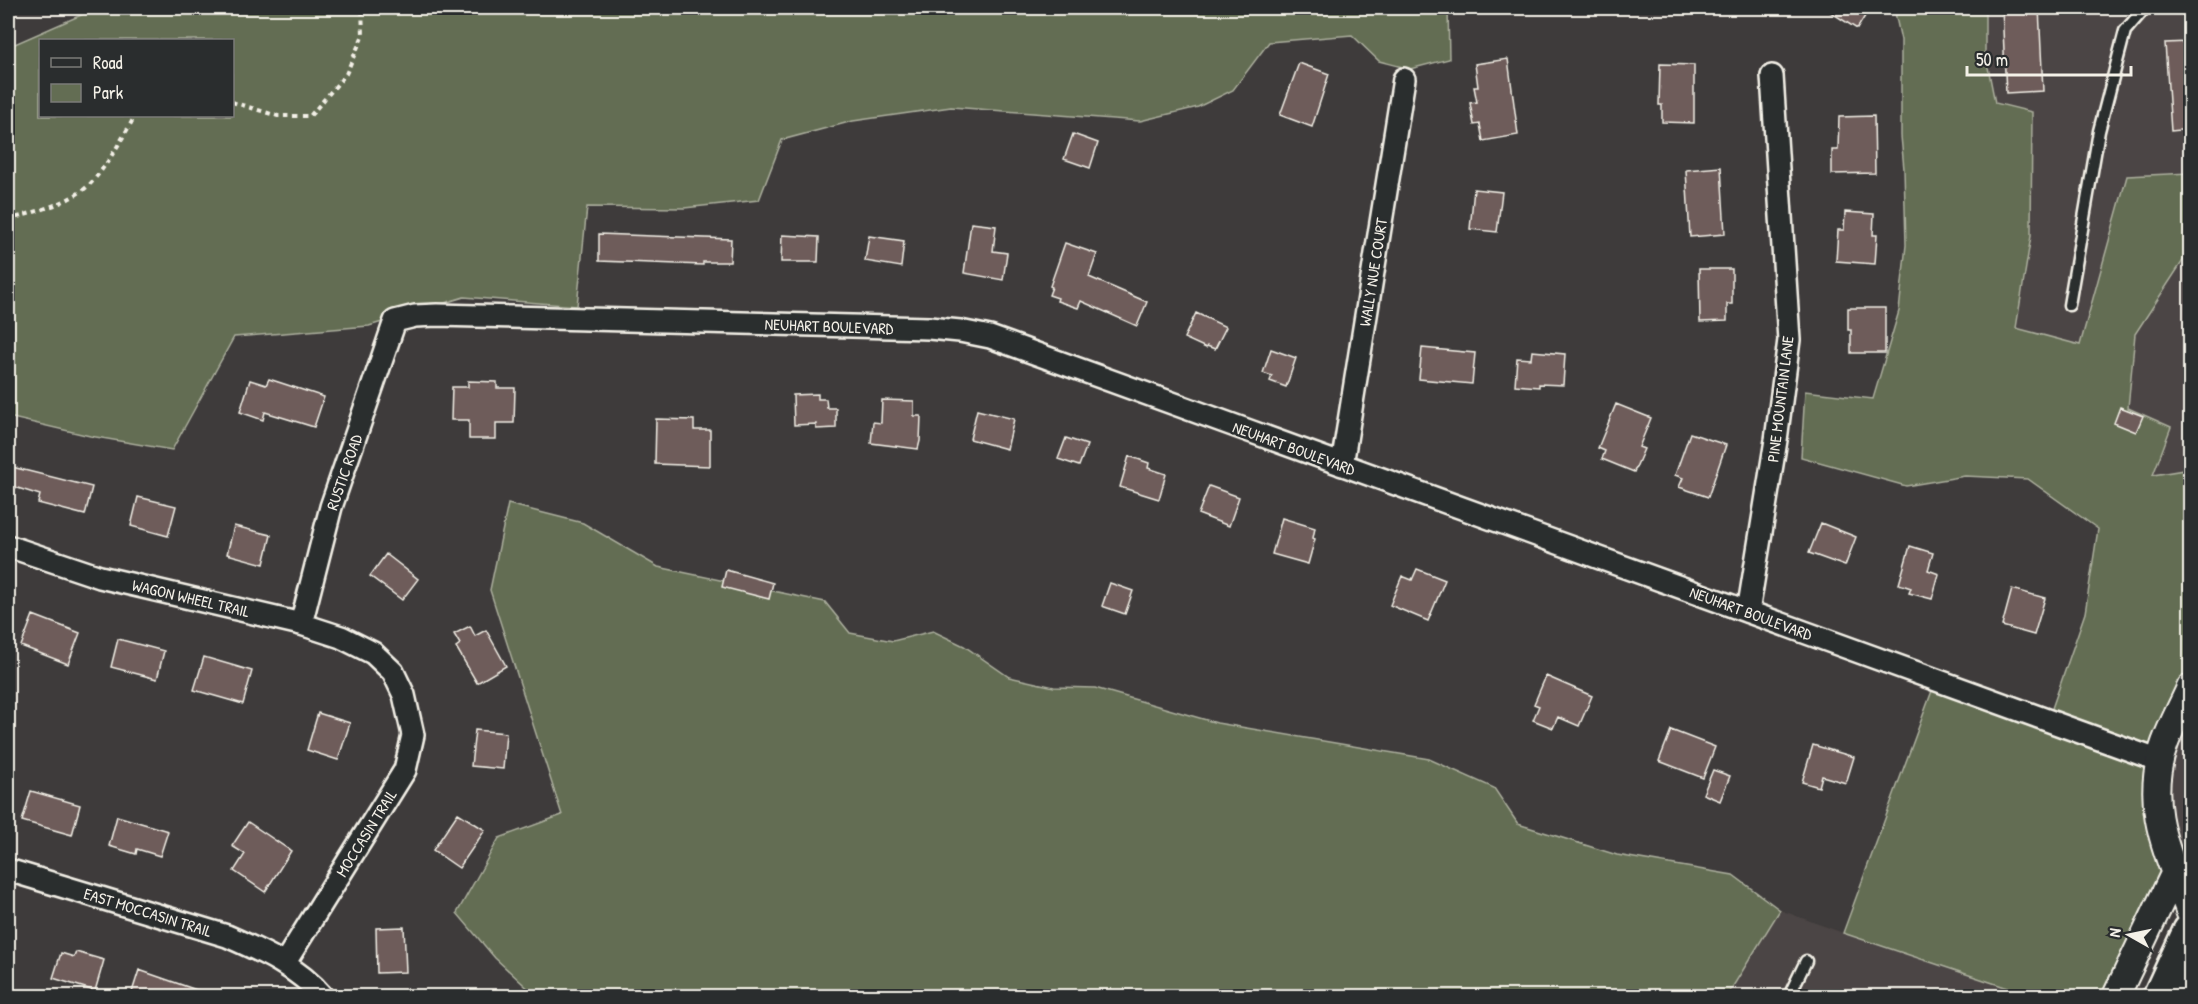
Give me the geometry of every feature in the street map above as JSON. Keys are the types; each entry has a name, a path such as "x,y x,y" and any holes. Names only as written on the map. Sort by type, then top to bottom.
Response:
{"highway":[{"path":"2160,996 2190,931"}],"street":[{"name":"PINE MOUNTAIN LANE","path":"1748,612 1776,440 1789,340 1772,76"},
{"name":"WALLY NUE COURT","path":"1342,465 1404,79"},
{"name":"NEUHART BOULEVARD","path":"395,321 415,316 437,315 960,331 1001,341 2160,761"},
{"name":"RUSTIC ROAD","path":"301,624 331,507 395,321"},
{"name":"WAGON WHEEL TRAIL","path":"8,546 100,577 301,624 341,637 373,653"},
{"name":"MOCCASIN TRAIL","path":"284,964 405,770 408,761 413,735 404,695 393,672 373,653"},
{"path":"2190,688 2165,743 2155,796 2156,815 2161,834 2190,913"},
{"name":"EAST MOCCASIN TRAIL","path":"8,870 227,936 260,950 284,964"},
{"path":"2116,996 2175,872"},
{"path":"284,964 322,996"}],"lane":[{"path":"2068,305 2099,131 2125,31 2145,8"},
{"path":"1789,996 1806,961"}],"path":[{"path":"234,103 278,116 310,116 346,74 363,35 362,8"},
{"path":"8,220 54,206 88,186 119,145 134,117"}],"shaded area":[{"path":"1985,8 2190,8 2190,173 2127,176 2080,346 2016,328 2031,236 2032,112 1995,104 1985,52"},
{"path":"2190,250 2190,469 2153,475 2128,408 2135,334"},
{"path":"2190,688 2190,913 2161,834 2165,743"},
{"path":"1780,910 1843,933 2032,996 1727,996"}],"green space":[{"path":"97,8 1448,8 1449,59 1410,69 1379,61 1352,35 1269,42 1233,90 1198,107 1140,121 951,107 853,121 782,140 759,200 684,208 587,207 577,306 464,297 369,326 234,337 172,450 90,436 8,417 8,47"},
{"path":"1894,8 1985,8 1985,52 1995,103 2032,112 2031,236 2016,328 2080,345 2127,176 2190,173 2190,250 2135,334 2128,408 2171,427 2153,475 2190,469 2190,688 2165,743 2175,872 2116,996 2032,996 1843,933 1936,680 2048,720 2085,613 2098,529 2028,479 1965,476 1906,486 1801,457 1805,391 1873,399 1899,311 1906,245 1901,136 1901,40"},
{"path":"508,504 583,523 658,567 825,602 850,633 893,641 933,631 964,646 1009,677 1054,687 1095,688 1217,723 1429,759 1494,788 1518,824 1617,855 1733,875 1780,910 1727,996 536,996 495,958 457,913 499,838 562,815 490,590"}],"building":[{"path":"1824,8 1870,8 1857,29"},
{"path":"2002,8 2039,8 2043,91 2006,93"},
{"path":"2189,42 2190,129 2171,131 2165,43"},
{"path":"1508,59 1518,135 1483,141 1480,124 1474,125 1470,103 1477,102 1474,87 1478,87 1475,64"},
{"path":"1299,63 1329,74 1312,127 1280,115"},
{"path":"1660,64 1694,65 1694,123 1662,122 1662,105 1659,105"},
{"path":"1874,116 1875,173 1832,174 1832,150 1838,150 1839,117"},
{"path":"1073,134 1098,143 1090,168 1064,159"},
{"path":"1721,167 1725,234 1690,237 1686,170"},
{"path":"1474,189 1502,192 1497,232 1470,229"},
{"path":"1845,212 1874,214 1873,235 1877,235 1875,264 1836,261 1838,230 1844,230"},
{"path":"971,223 996,226 993,251 1007,253 1003,280 964,273"},
{"path":"599,234 731,239 730,262 703,262 703,265 599,261"},
{"path":"782,235 819,237 818,262 781,262"},
{"path":"869,236 904,241 901,267 865,261"},
{"path":"1065,243 1097,254 1089,277 1147,302 1137,326 1081,301 1078,308 1057,301 1058,298 1049,295"},
{"path":"1699,269 1732,269 1732,304 1727,304 1727,321 1700,322"},
{"path":"1848,308 1885,308 1885,353 1851,353"},
{"path":"1196,313 1226,327 1215,349 1207,346 1206,348 1184,338"},
{"path":"1422,348 1475,353 1472,384 1419,379"},
{"path":"1271,349 1296,358 1286,387 1270,381 1272,376 1263,373"},
{"path":"1532,351 1565,354 1563,385 1539,384 1539,387 1515,385 1517,358 1531,359"},
{"path":"269,379 324,397 314,427 265,412 263,420 240,412 250,380 266,385"},
{"path":"468,381 497,382 497,388 515,388 514,423 496,423 496,439 469,439 469,420 451,420 452,387 468,387"},
{"path":"818,394 818,399 826,399 827,408 836,408 836,428 816,429 816,424 794,425 793,395"},
{"path":"882,400 914,401 914,416 921,416 918,449 871,443 873,422 881,423"},
{"path":"1616,404 1651,418 1639,447 1644,449 1634,472 1602,459 1605,451 1598,448"},
{"path":"2120,407 2143,416 2136,432 2114,423"},
{"path":"977,410 1014,419 1007,449 970,439"},
{"path":"656,419 694,420 694,430 710,430 710,466 655,464"},
{"path":"1690,433 1726,445 1708,497 1679,487 1683,478 1675,475"},
{"path":"1066,438 1087,445 1079,466 1058,459"},
{"path":"1129,456 1149,463 1148,468 1166,474 1159,499 1120,487"},
{"path":"8,466 92,487 85,515 38,503 40,495 8,485"},
{"path":"1209,486 1239,497 1229,526 1198,514"},
{"path":"138,497 176,506 168,536 131,526"},
{"path":"1282,518 1315,528 1313,538 1315,539 1308,564 1272,554"},
{"path":"1821,523 1856,537 1845,566 1809,553"},
{"path":"234,526 271,535 264,564 227,554"},
{"path":"1910,546 1933,553 1928,570 1939,574 1932,599 1909,593 1911,588 1899,584"},
{"path":"386,554 418,579 402,600 370,576"},
{"path":"1417,569 1445,580 1428,621 1390,605 1402,576 1412,580"},
{"path":"726,570 773,583 769,599 722,587"},
{"path":"1110,583 1133,591 1125,614 1102,606"},
{"path":"2012,589 2045,598 2034,635 2002,626"},
{"path":"33,615 80,633 68,664 21,646"},
{"path":"470,626 475,636 486,630 506,666 477,683 456,647 460,644 454,634"},
{"path":"118,639 164,651 157,679 111,667"},
{"path":"204,657 252,671 243,704 194,690"},
{"path":"1546,676 1592,696 1579,726 1558,717 1553,728 1533,720 1539,706 1534,704"},
{"path":"318,713 350,723 338,760 307,750"},
{"path":"475,730 506,733 503,769 471,766"},
{"path":"1671,730 1715,747 1703,778 1659,761"},
{"path":"1813,745 1854,757 1846,783 1822,776 1819,787 1802,782"},
{"path":"1713,770 1730,776 1720,801 1703,794"},
{"path":"31,791 80,805 72,835 22,821"},
{"path":"458,813 485,830 459,868 433,850"},
{"path":"117,816 168,831 160,856 137,849 136,854 109,846"},
{"path":"248,822 291,851 265,892 234,871 245,854 232,846"},
{"path":"404,927 406,972 377,973 376,928"},
{"path":"76,952 104,960 95,991 53,978 61,953 74,957"},
{"path":"139,970 208,994 207,996 145,996 132,992"}]}
